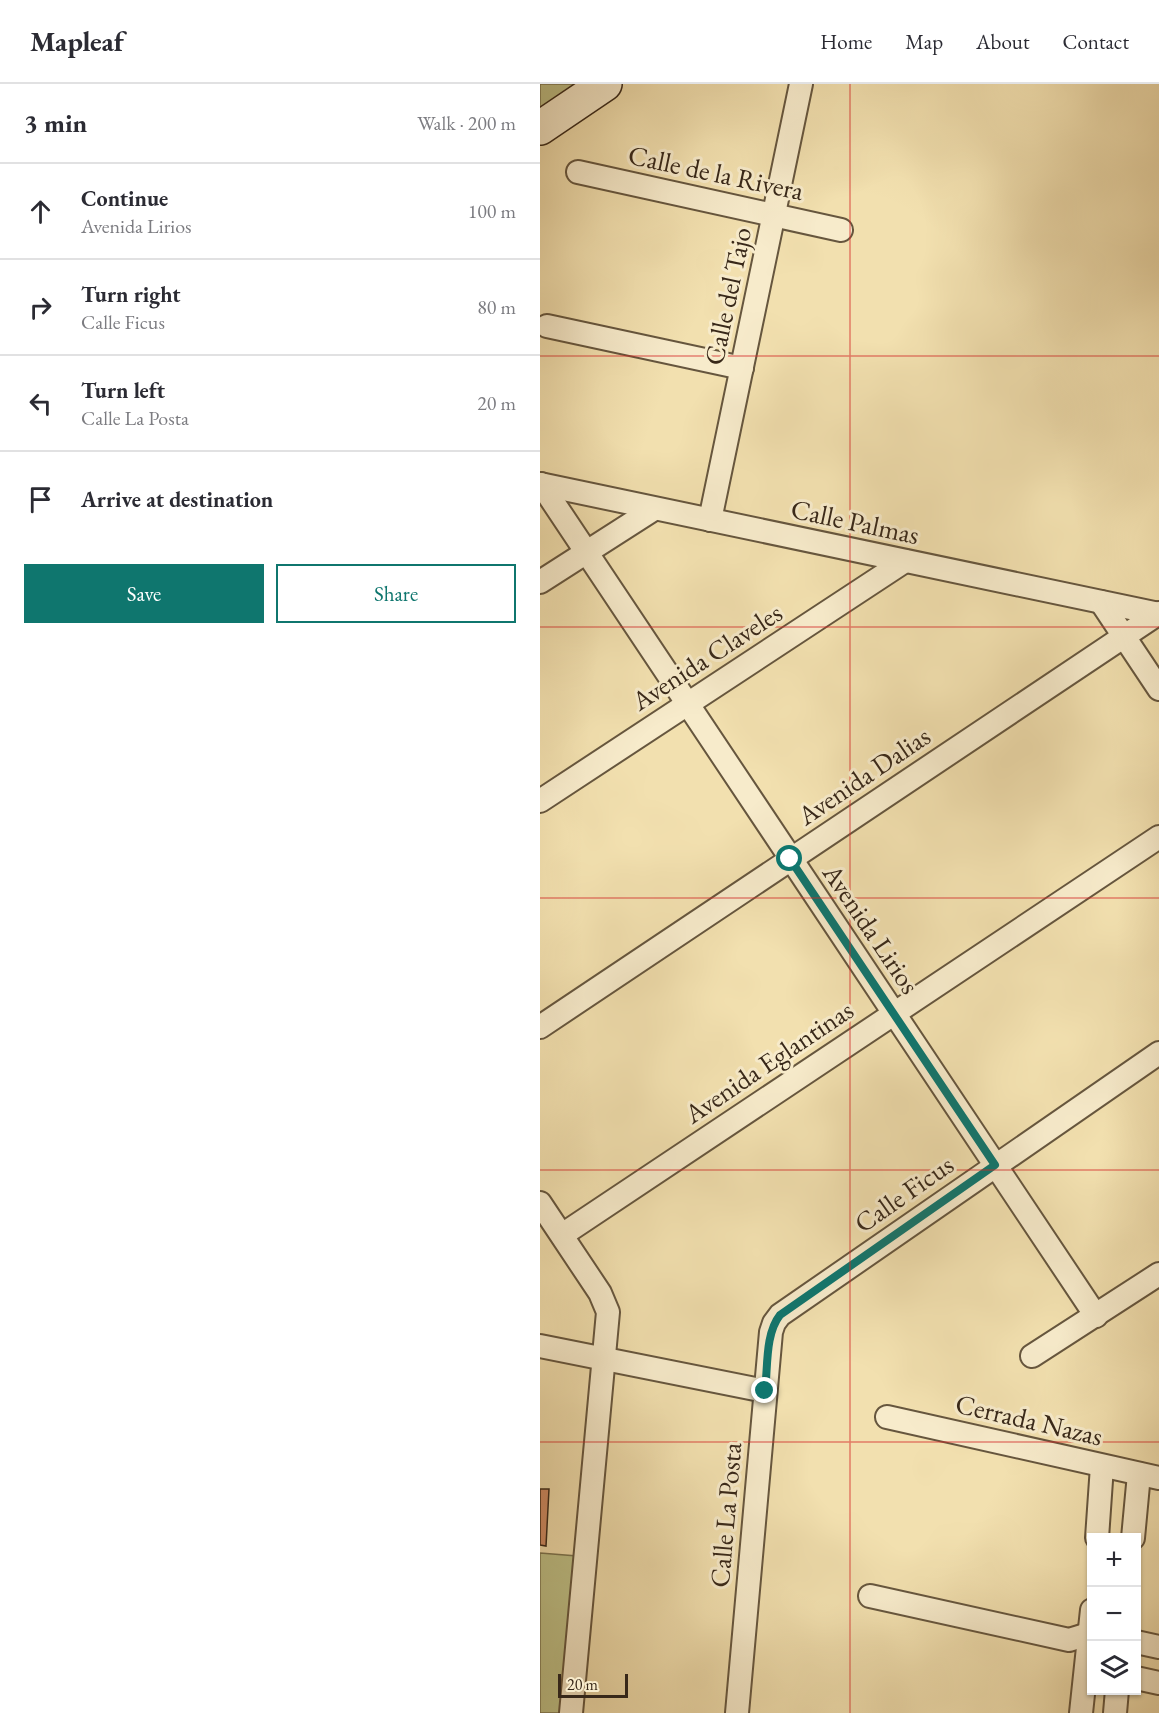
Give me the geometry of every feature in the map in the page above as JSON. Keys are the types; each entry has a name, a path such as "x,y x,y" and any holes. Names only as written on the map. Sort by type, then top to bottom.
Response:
{"street":[{"path":"540,128 605,84"},
{"name":"Calle del Tajo","path":"710,520 801,84"},
{"name":"Calle de la Rivera","path":"578,172 841,230"},
{"path":"547,326 742,368"},
{"name":"Calle Palmas","path":"540,484 1159,613"},
{"name":"Avenida Lirios","path":"540,484 1096,1316"},
{"path":"540,582 654,509"},
{"name":"Avenida Claveles","path":"540,801 905,561"},
{"path":"1101,602 1159,689"},
{"name":"Avenida Dalias","path":"540,1027 1159,613"},
{"name":"Avenida Eglantinas","path":"562,1235 1159,837"},
{"name":"Calle Ficus","path":"774,1323 780,1315 1159,1053"},
{"path":"540,1203 600,1293 608,1312 571,1713"},
{"path":"1032,1356 1159,1274"},
{"name":"Calle La Posta","path":"737,1713 765,1391 774,1323"},
{"path":"540,1346 765,1391"},
{"name":"Cerrada Nazas","path":"887,1417 1149,1476"},
{"path":"1097,1533 1102,1466"},
{"path":"1134,1533 1149,1476"},
{"path":"870,1596 1083,1635 1087,1654"},
{"path":"1141,1643 1159,1647"},
{"path":"1082,1713 1087,1678"},
{"path":"1141,1679 1159,1683"},
{"path":"1115,1713 1117,1695"}],"green space":[{"path":"540,84 576,84 540,108"},
{"path":"540,1553 577,1556 563,1713 540,1713"}],"building":[{"path":"540,1489 549,1489 546,1546 540,1545"}],"route":[{"path":"765,1391 771,1332 780,1315 995,1165 790,859"}]}
